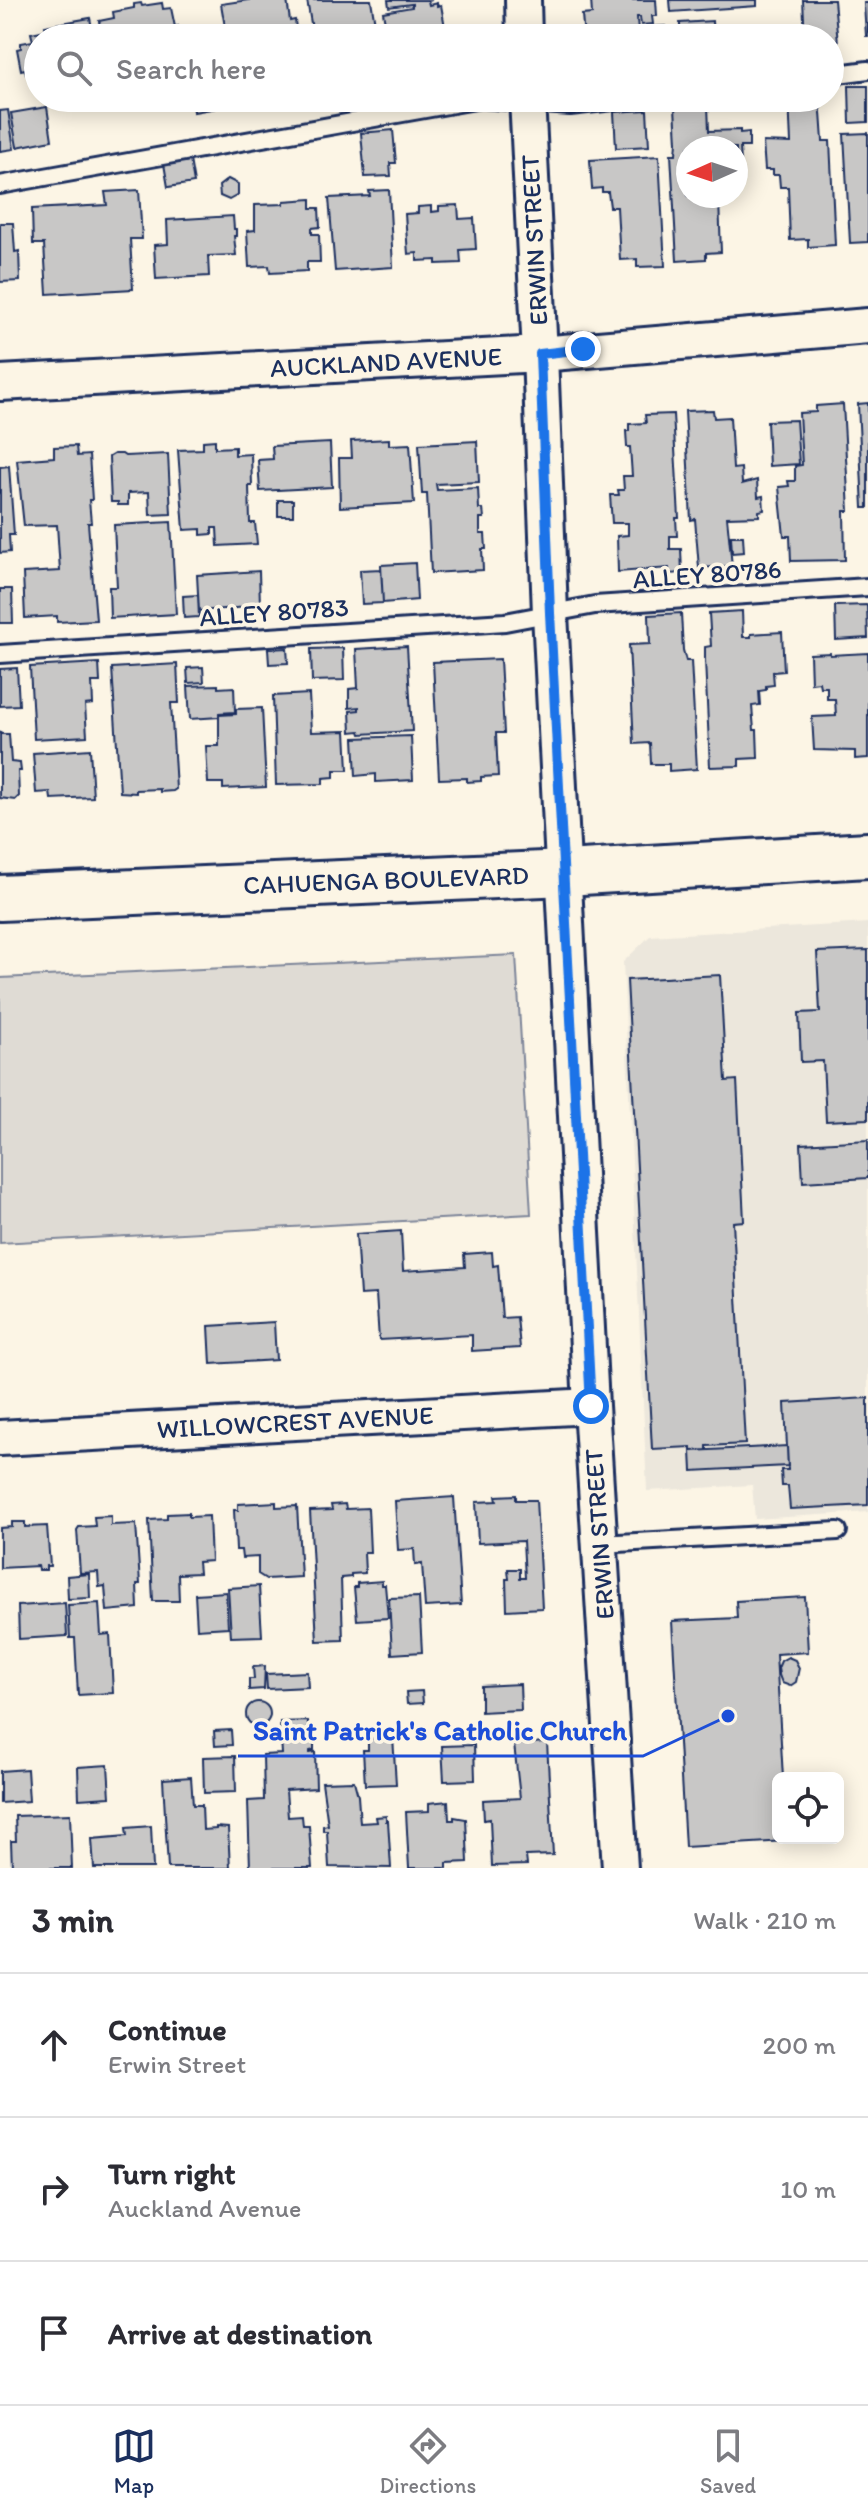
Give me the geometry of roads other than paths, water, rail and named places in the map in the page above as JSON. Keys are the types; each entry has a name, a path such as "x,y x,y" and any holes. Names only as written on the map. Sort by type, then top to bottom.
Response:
{"main road":[{"name":"CAHUENGA BOULEVARD","path":"0,898 565,873 868,855"}],"street":[{"path":"523,0 524,24"},
{"name":"ERWIN STREET","path":"528,112 591,1406 620,1868"},
{"name":"AUCKLAND AVENUE","path":"0,383 540,354 868,326"},
{"name":"WILLOWCREST AVENUE","path":"0,1438 591,1406"}],"lane":[{"path":"844,73 868,70"},
{"path":"0,185 408,112"},
{"name":"ALLEY 80786","path":"550,613 595,605 868,587"},
{"name":"ALLEY 80783","path":"0,654 505,622 550,613"},
{"path":"600,1544 838,1531"}],"place":[{"name":"Saint Patrick's Catholic Church","path":"728,1716"}]}
